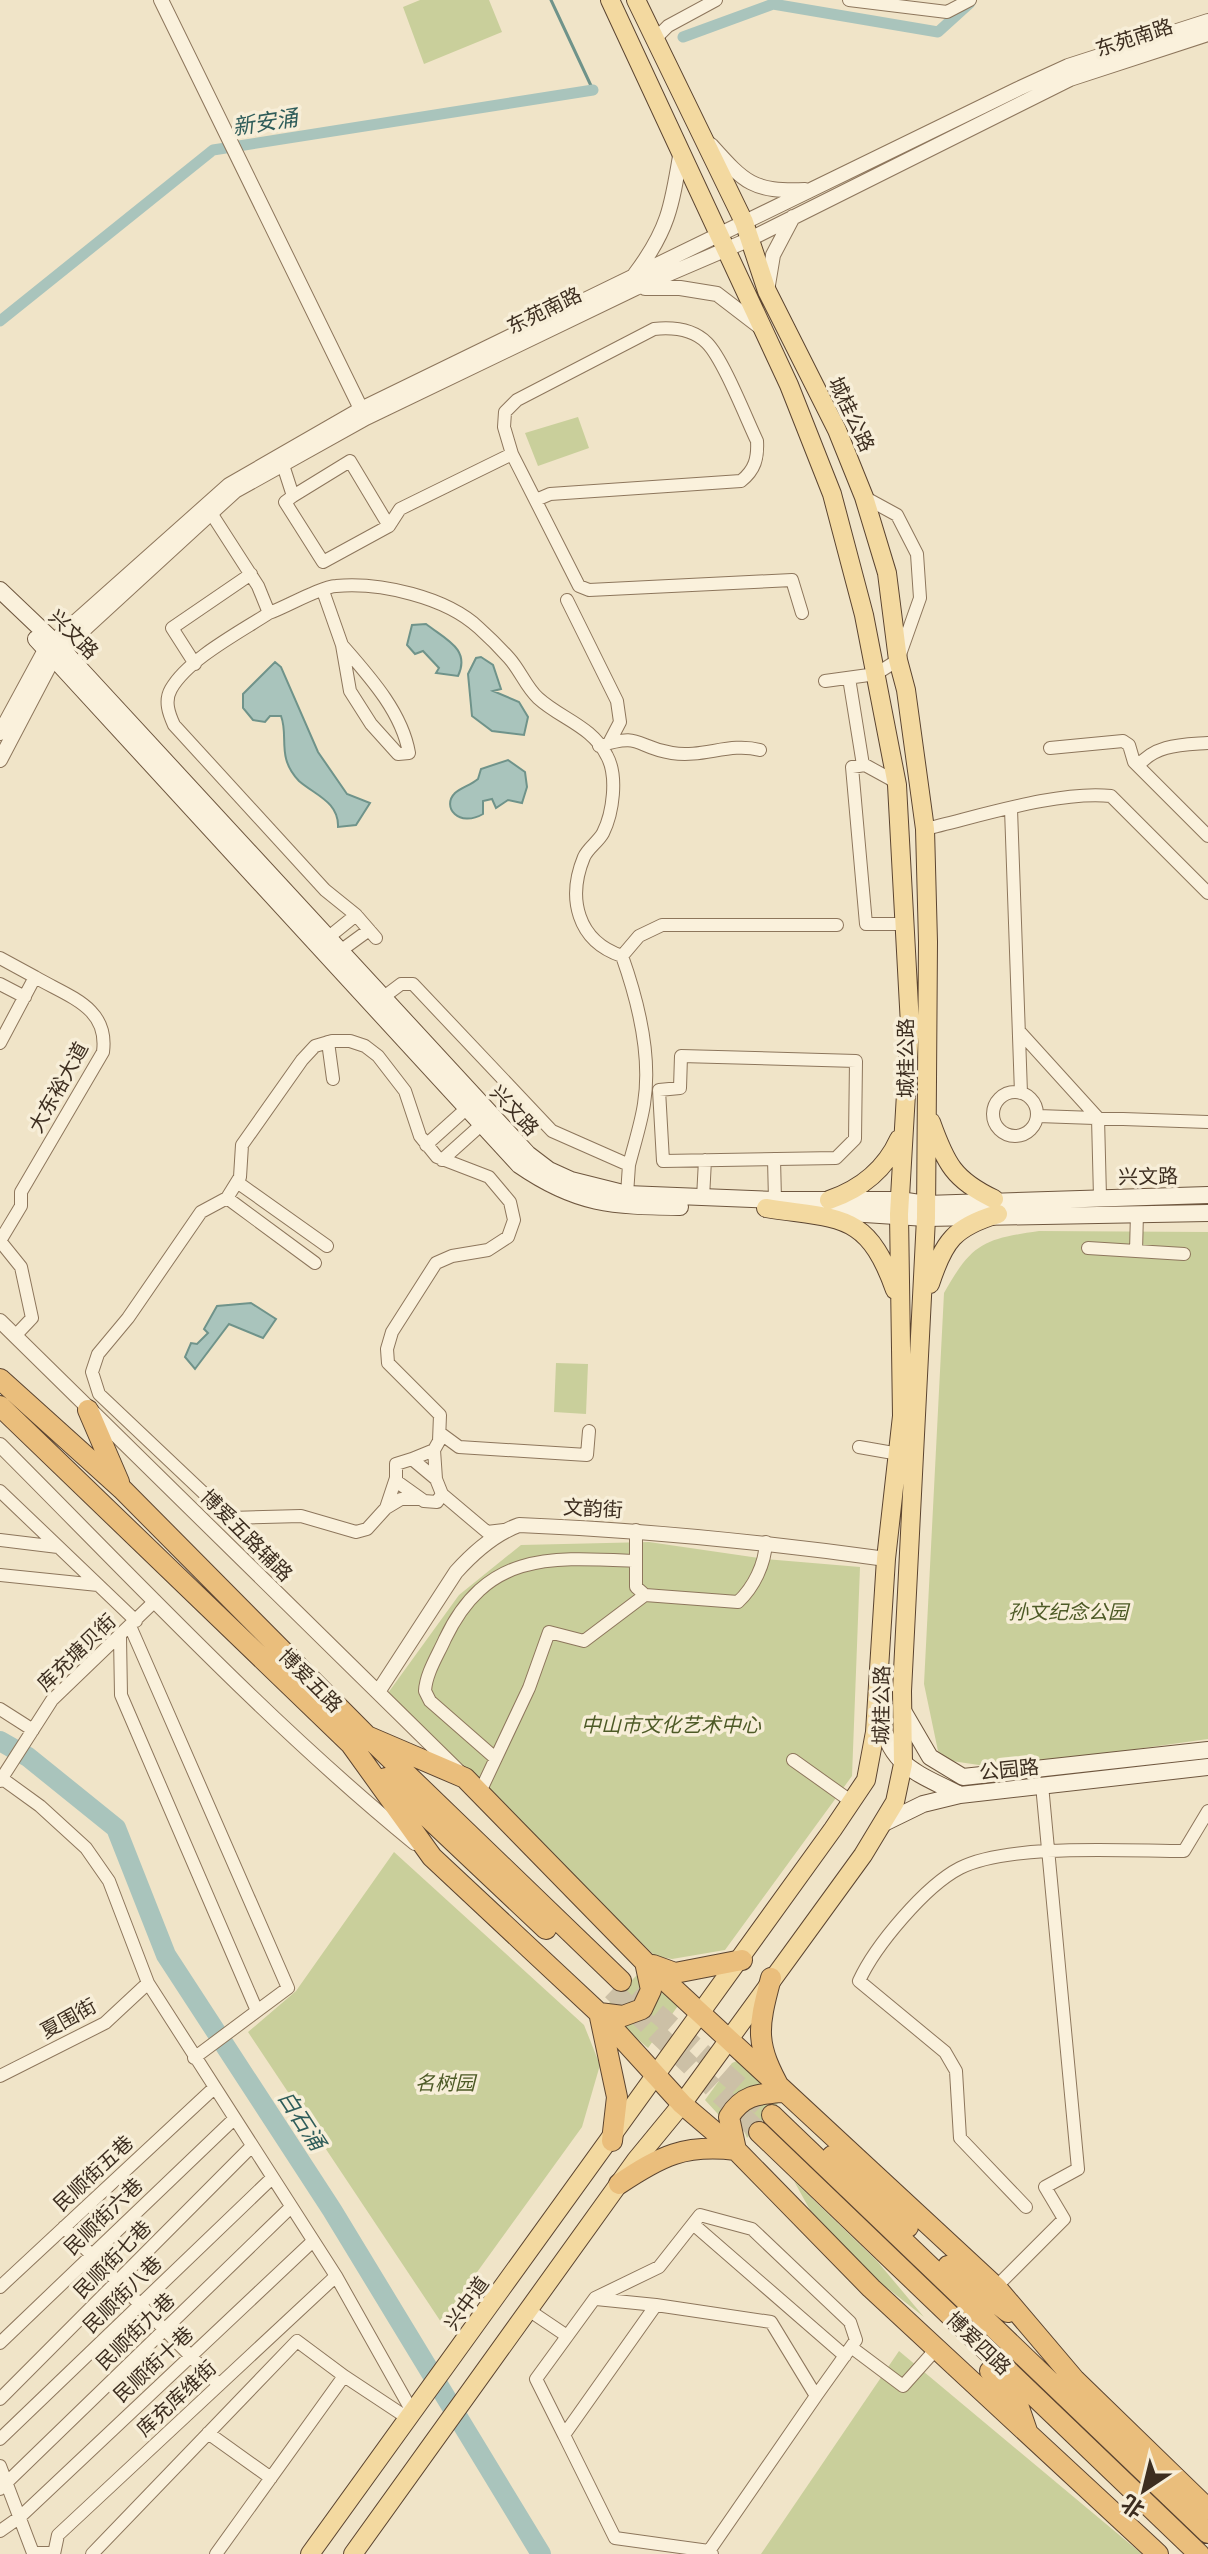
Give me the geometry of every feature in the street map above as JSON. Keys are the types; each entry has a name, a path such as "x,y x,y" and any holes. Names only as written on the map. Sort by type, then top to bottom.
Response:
{"highway":[{"name":"博爱五路","path":"0,1379 122,1489 358,1740"},
{"name":"博爱五路","path":"0,1406 617,1985"},
{"path":"88,1410 122,1489"},
{"path":"358,1740 465,1778 645,1962 996,2287 1075,2380 1208,2509"},
{"path":"358,1740 432,1857 599,2013 682,2104 736,2150 871,2288 1158,2554"},
{"path":"645,1962 675,1973 742,1960"},
{"path":"599,2013 623,2016 642,2009 651,1990 645,1962"},
{"path":"771,1978 761,2017 761,2056 782,2092"},
{"path":"599,2013 617,2097 612,2141"},
{"path":"736,2150 729,2117 737,2104 753,2094 782,2092"},
{"name":"博爱四路","path":"772,2115 1208,2533"},
{"name":"博爱四路","path":"759,2132 1199,2554"},
{"path":"804,2145 835,2157 860,2178 958,2276 1004,2309 1058,2368 1075,2380"},
{"path":"619,2184 659,2157 703,2146 736,2150"},
{"path":"960,2325 968,2349 1016,2399 1028,2435"}],"main road":[{"name":"城桂公路","path":"610,0 789,385 832,494 864,615 896,782 910,1025 900,1207 902,1416 886,1559 879,1688 866,1780 742,1960 657,2076"},
{"name":"城桂公路","path":"636,0 702,135 746,231 767,291 837,430 864,497 887,573 925,829 926,1211 902,1709 903,1764 895,1802 882,1824 682,2104"},
{"name":"兴文路","path":"0,590 519,1165 568,1194 629,1206 770,1204 900,1207"},
{"name":"兴文路","path":"0,605 54,649 343,949 528,1154 571,1180 627,1194 770,1204 829,1200 926,1211 1100,1197 1208,1195"},
{"path":"922,1309 938,1259 952,1234 996,1207 951,1170 927,1112"},
{"path":"829,1200 865,1183 890,1159 904,1125"},
{"path":"770,1204 853,1224 872,1242 886,1263 901,1307"},
{"name":"兴文路","path":"996,1207 1208,1213"},
{"path":"879,1688 884,1735 903,1764"},
{"name":"公园路","path":"902,1709 930,1757 963,1777 1208,1750"},
{"name":"公园路","path":"903,1764 960,1795 1208,1767"},
{"path":"882,1824 923,1804 960,1795"},
{"name":"兴中道","path":"310,2554 657,2076"},
{"path":"353,2554 477,2387 636,2160 682,2104"},
{"path":"612,2141 632,2143 636,2160"}],"street":[{"path":"161,0 363,414"},
{"path":"656,38 668,26 716,0"},
{"path":"849,0 947,12 970,0"},
{"name":"东苑南路","path":"746,231 813,189 1068,66 1208,21"},
{"name":"东苑南路","path":"0,733 54,649 229,485 363,414 722,242 794,215 1070,79 1208,34"},
{"path":"702,135 740,178 771,191 813,189"},
{"path":"681,150 672,203 658,243 634,284 717,294 760,327"},
{"path":"767,291 773,255 794,215"},
{"path":"536,500 550,494 741,481 751,473 758,455 757,441 709,344 692,333 673,327 654,329 517,400 505,412 504,427 512,454 579,586 589,590 792,580 802,613"},
{"name":"东苑南路","path":"0,760 54,649 235,491 283,465 363,414"},
{"path":"389,526 350,461 285,502 323,562 389,526 400,509 512,454"},
{"path":"283,465 293,496"},
{"path":"825,681 876,674 898,660 920,598 917,554 897,515 864,497"},
{"path":"211,513 251,574 269,613"},
{"path":"195,664 172,628 251,574"},
{"path":"343,949 373,934 356,915 325,890 174,725 167,709 170,690 195,664 269,613 333,585 408,591 476,625 510,659 536,696 604,745 613,782 610,810 602,834 586,853 576,882 576,910 586,932 604,949 622,956 635,992 644,1047 645,1102 629,1165 627,1194"},
{"path":"323,591 342,645 350,691 371,724 398,754 409,753 406,734 389,706 342,645"},
{"path":"567,600 617,701 620,722 604,745"},
{"path":"849,678 863,765"},
{"path":"604,745 630,738 673,753 700,753 739,744 760,750"},
{"path":"1050,748 1123,741 1138,766 1207,833"},
{"path":"1138,766 1144,758 1166,747 1208,743"},
{"path":"896,782 863,765 852,767 866,924 905,924"},
{"path":"925,829 1011,809 1096,795 1111,796 1122,803 1207,890"},
{"path":"1011,809 1021,1093"},
{"path":"330,936 356,915"},
{"path":"622,956 639,936 662,925 837,925"},
{"path":"0,958 35,977 0,1043"},
{"name":"大东裕大道","path":"0,1241 21,1206 21,1192 103,1052 106,1034 96,1013 35,977"},
{"path":"0,984 25,997"},
{"path":"385,996 401,984 413,984 552,1131 629,1165"},
{"path":"1019,1031 1098,1118 1100,1197"},
{"path":"481,1548 481,1537 439,1498 434,1450 440,1433 440,1415 388,1363 387,1349 392,1332 436,1263 452,1256 488,1250 501,1243 514,1220 510,1202 489,1177 442,1160 426,1145 405,1091 378,1056 365,1046 350,1041 315,1046 242,1145 240,1177 227,1198 201,1212 128,1318 98,1354 92,1372 99,1394 230,1518 301,1516 356,1532 367,1529 386,1508 401,1499 439,1498 487,1532 504,1530"},
{"path":"328,1042 333,1079"},
{"path":"681,1056 856,1061 855,1139 836,1158 705,1160 663,1161 659,1090 680,1088 681,1056"},
{"path":"1021,1093 1034,1102 1038,1116 1031,1130 1019,1137 1005,1134 995,1124 993,1110 1000,1098 1021,1093"},
{"path":"426,1145 466,1109"},
{"path":"1038,1116 1208,1122"},
{"path":"442,1160 481,1125"},
{"path":"770,1204 774,1159"},
{"path":"703,1198 705,1160"},
{"path":"237,1182 327,1246"},
{"path":"227,1198 315,1263"},
{"path":"1136,1251 1137,1213"},
{"path":"0,1241 21,1267 32,1318 15,1336"},
{"path":"1088,1248 1184,1254"},
{"name":"博爱五路辅路","path":"0,1321 465,1778"},
{"path":"440,1433 459,1447 587,1455 589,1431"},
{"path":"0,1445 155,1601 370,1806 432,1857"},
{"path":"859,1447 899,1454"},
{"path":"386,1508 396,1478 396,1464 434,1450"},
{"path":"412,1459 436,1479"},
{"path":"396,1478 421,1499"},
{"path":"0,1491 98,1585 133,1624 288,1988 199,2055"},
{"path":"0,1503 14,1505"},
{"name":"文韵街","path":"504,1530 519,1525 636,1530 766,1542 886,1559"},
{"path":"378,1692 456,1572 504,1530"},
{"path":"636,1530 636,1587 645,1595 738,1602 746,1594 765,1559 766,1542"},
{"path":"0,1540 58,1547"},
{"path":"494,1757 430,1701 425,1691 429,1674 463,1604 494,1578 551,1559 636,1561"},
{"path":"0,1575 98,1585"},
{"path":"479,1794 529,1688 549,1632 584,1641 645,1595"},
{"name":"库充塘贝街","path":"0,1779 52,1700 155,1601"},
{"path":"120,1637 121,1695 257,2011"},
{"path":"0,1709 32,1733"},
{"path":"793,1760 852,1802"},
{"path":"0,1779 40,1806 86,1848 109,1881 148,1983 199,2055 214,2088 336,2276 411,2416"},
{"path":"996,2287 1064,2219 1045,2187 1078,2169 1042,1785"},
{"path":"1026,2207 960,2138 956,2071 945,2052 859,1981 868,1961 908,1911 960,1868 1009,1856 1048,1851 1184,1851 1208,1811"},
{"name":"夏围街","path":"0,2076 105,2023 148,1983"},
{"name":"民顺街五巷","path":"0,2287 214,2088"},
{"name":"民顺街六巷","path":"0,2343 234,2119"},
{"name":"民顺街七巷","path":"0,2399 252,2146"},
{"name":"民顺街八巷","path":"0,2439 272,2178"},
{"name":"民顺街九巷","path":"3,2486 291,2207"},
{"path":"700,2215 752,2229 850,2322 856,2340 710,2552 615,2538 536,2379 595,2298 659,2267 693,2224 700,2215"},
{"path":"693,2224 848,2352 903,2386 937,2348"},
{"path":"64,2227 219,2385"},
{"name":"民顺街十巷","path":"0,2531 20,2517 313,2241"},
{"name":"库充库维街","path":"54,2554 58,2535 336,2276"},
{"path":"595,2298 771,2322 816,2396"},
{"path":"564,2435 656,2305"},
{"path":"530,2311 567,2336"},
{"path":"0,2324 10,2333"},
{"path":"92,2554 297,2341 344,2376 411,2416"},
{"path":"216,2554 344,2376"},
{"path":"208,2433 271,2478"},
{"path":"0,2466 3,2486 20,2517 32,2553 54,2554"}],"green space":[{"path":"420,0 489,0 502,32 424,64 403,7"},
{"path":"578,417 589,448 538,466 525,433"},
{"name":"孙文纪念公园","path":"1039,1231 1208,1232 1208,1739 999,1768 952,1761 938,1751 924,1684 944,1293 963,1263 981,1246 1005,1237"},
{"path":"556,1363 588,1364 586,1414 554,1412"},
{"name":"中山市文化艺术中心","path":"649,1542 765,1559 860,1567 852,1776 725,1950 672,1959 655,1956 388,1693 459,1595 521,1545"},
{"name":"名树园","path":"394,1852 584,2025 600,2065 582,2127 441,2322 248,2032 296,1991"},
{"path":"641,1971 645,1982 631,2010 607,2005"},
{"path":"656,1984 680,2003 648,2048 619,2023"},
{"path":"739,2060 764,2083 728,2125 705,2100 732,2063"},
{"path":"776,2100 779,2102 747,2138 740,2121 744,2108"},
{"path":"794,2181 877,2261 924,2317 877,2280 810,2210"},
{"path":"899,2351 1142,2554 761,2554"}],"water":[{"path":"426,624 459,652 461,667 458,676 436,673 439,668 423,651 415,654 407,645 412,625"},
{"path":"481,657 493,665 501,689 493,691 519,702 528,717 524,735 492,731 472,716 468,674 476,658"},
{"path":"275,662 281,667 318,752 347,794 370,803 356,825 338,827 335,811 330,805 292,772 285,755 281,716 270,716 265,722 253,720 243,708 243,694"},
{"path":"508,760 525,772 527,787 522,803 508,800 496,808 492,799 483,801 483,814 474,818 467,819 455,814 450,804 455,793 478,779 481,769"},
{"path":"251,1303 276,1319 263,1338 229,1324 195,1369 185,1357 191,1343 197,1344 208,1333 204,1329 217,1306"}],"waterway":[{"path":"551,0 593,90"},
{"path":"683,37 773,4 938,32 970,3"},
{"name":"新安涌","path":"0,321 213,150 593,90"},
{"name":"白石涌","path":"0,1741 28,1757 116,1828 166,1955 332,2210 541,2554"}],"tunnel":[{"path":"612,1990 759,2132"},
{"path":"634,1993 772,2115"}]}
